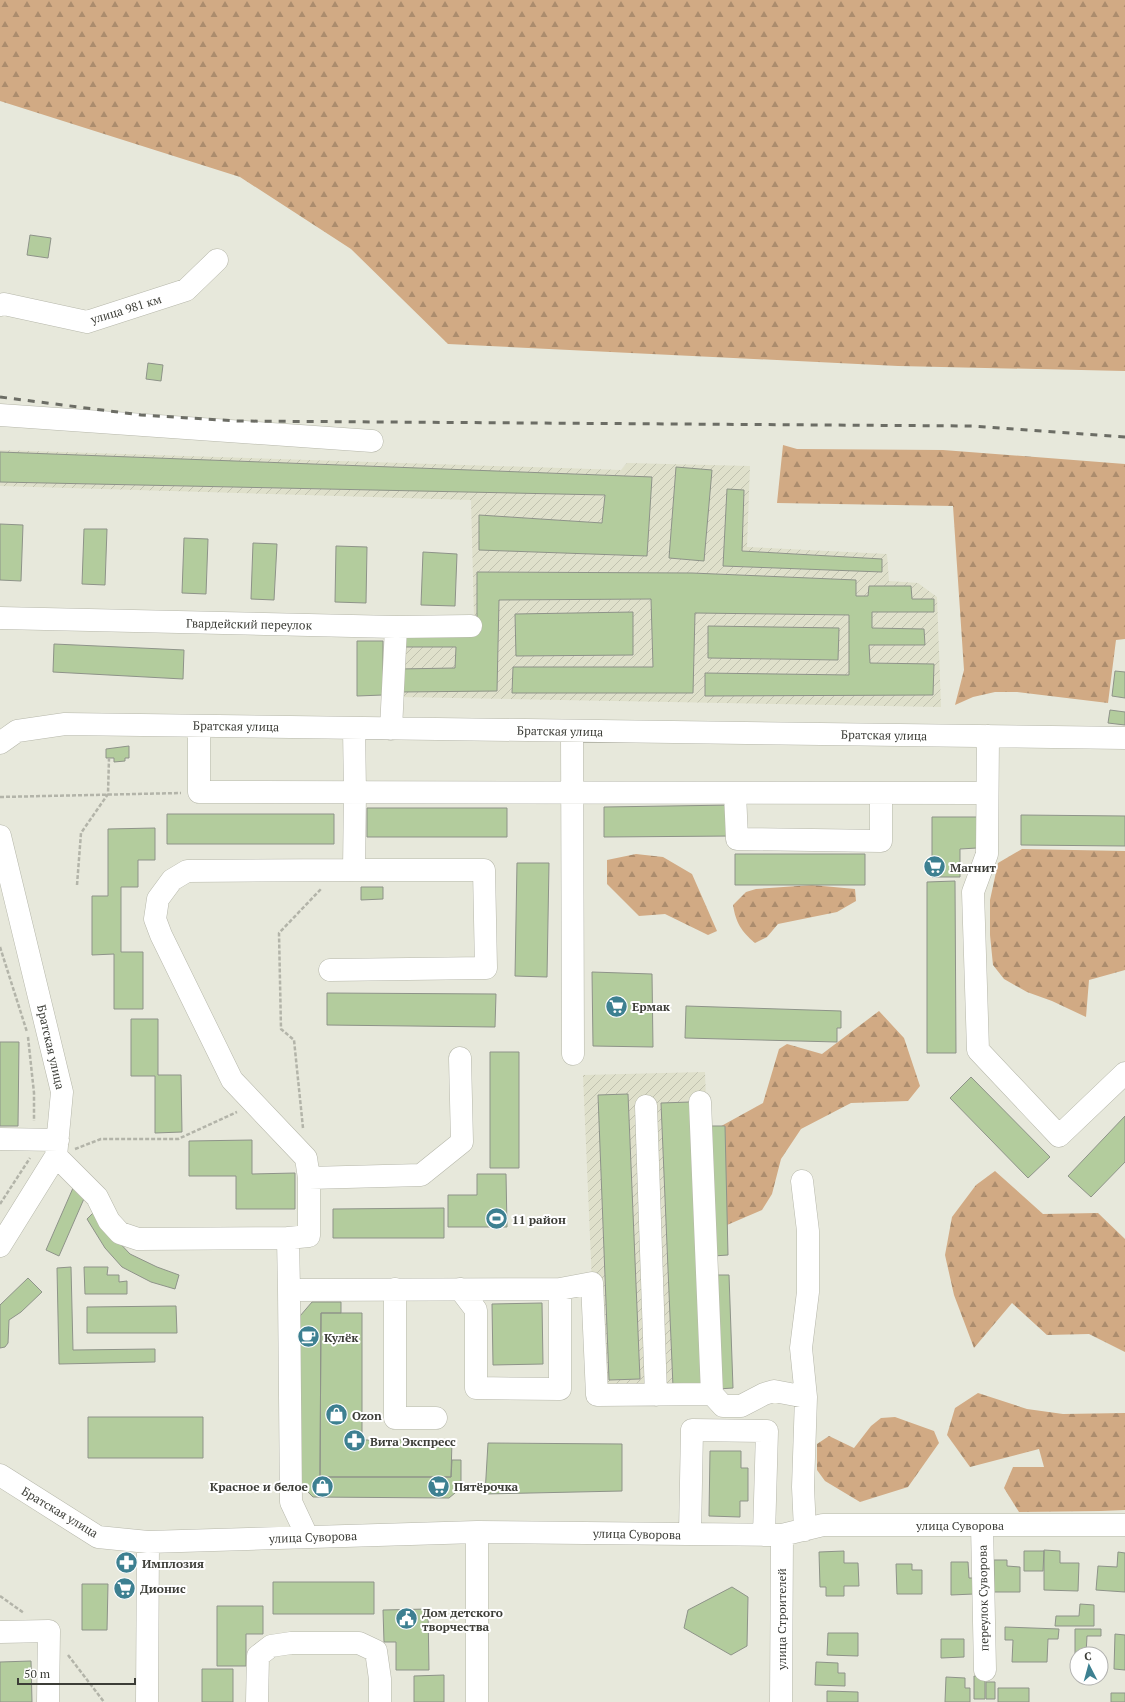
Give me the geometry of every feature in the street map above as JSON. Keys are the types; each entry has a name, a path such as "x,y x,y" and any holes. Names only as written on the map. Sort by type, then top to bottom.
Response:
{"street":[{"name":"улица 981 км","path":"0,305 4,304 87,322 186,290 217,260"},
{"path":"0,415 372,441"},
{"name":"Гвардейский переулок","path":"0,618 396,628 471,626"},
{"path":"391,729 396,628"},
{"name":"Братская улица","path":"0,743 17,731 65,724 1125,738"},
{"path":"199,726 200,792 987,793"},
{"path":"346,870 355,792 354,728"},
{"path":"572,731 573,1054"},
{"path":"988,736 987,854 973,892 978,1050 1059,1136 1125,1073"},
{"path":"735,793 737,839 881,841 881,793"},
{"name":"Братская улица","path":"0,836 62,1092 57,1148 0,1246"},
{"path":"0,1139 57,1148 97,1197 110,1221 120,1233 138,1239 288,1238 309,1236 307,1168 254,1103 232,1080 161,935 155,919 158,899 172,880 187,871 484,870 486,968 330,970"},
{"path":"307,1168 420,1175 462,1142 460,1058"},
{"path":"700,1102 712,1394 722,1406 742,1406 764,1394 774,1391 806,1397"},
{"path":"646,1106 656,1395"},
{"path":"802,1181 808,1231 808,1292 801,1348 806,1397 803,1487 804,1530"},
{"path":"288,1238 291,1502 307,1536"},
{"path":"289,1290 560,1289 592,1283 597,1395 712,1394"},
{"path":"395,1289 395,1418 436,1418"},
{"path":"460,1289 476,1310 476,1388 560,1389 560,1289"},
{"name":"улица Строителей","path":"690,1534 692,1430 767,1431 781,1702"},
{"name":"Братская улица","path":"0,1475 98,1537 148,1542"},
{"name":"улица Суворова","path":"148,1542 477,1532 773,1535 823,1525 1125,1525"},
{"name":"переулок Суворова","path":"982,1525 985,1670"},
{"path":"477,1532 477,1702"},
{"path":"147,1702 148,1542"},
{"path":"0,1632 49,1631 48,1702"},
{"path":"257,1702 258,1656 270,1646 299,1643 360,1643 376,1651 380,1678 380,1702"}],"path":[{"path":"77,886 81,833 108,794 109,758"},
{"path":"0,797 200,792"},
{"path":"307,1168 294,1040 281,1029 279,933 346,870"},
{"path":"0,947 28,1036 34,1094"},
{"path":"57,1148 101,1139 178,1139 254,1103"}],"shaded area":[{"path":"0,450 621,470 627,463 750,466 747,547 887,554 889,581 918,583 937,597 941,707 396,697 401,623 474,618 471,500 0,486"},
{"path":"705,1072 717,1404 593,1406 592,1283 583,1075"}],"green space":[{"path":"0,0 1125,0 1125,371 898,366 448,344 351,249 240,177 0,101"},
{"path":"783,445 797,449 943,450 1125,464 1125,639 1116,640 1108,703 1017,692 995,692 973,697 955,705 964,670 953,506 777,503"},
{"path":"1022,849 1125,851 1125,970 1089,980 1086,1017 1052,1001 1027,992 1004,979 993,965 990,935 990,900 998,863"},
{"path":"636,854 663,857 692,874 717,931 708,935 665,914 639,916 607,884 607,860"},
{"path":"812,885 855,889 856,901 837,912 778,924 767,937 755,943 746,935 740,926 733,905 746,892 756,889"},
{"path":"879,1011 904,1038 920,1086 908,1101 851,1103 801,1129 781,1159 772,1194 762,1210 727,1225 714,1130 763,1103 779,1049 787,1044 822,1054"},
{"path":"995,1171 1043,1214 1098,1213 1125,1239 1125,1352 1089,1334 1047,1335 1012,1303 974,1348 954,1295 945,1255 952,1217 976,1185"},
{"path":"978,1393 1027,1409 1063,1414 1125,1413 1125,1510 1019,1512 1004,1488 1013,1467 1044,1467 1039,1449 970,1467 947,1435 955,1408"},
{"path":"895,1417 934,1431 939,1443 908,1487 860,1502 825,1481 817,1470 817,1444 829,1436 854,1448 871,1426 881,1418"}],"building":[{"path":"30,235 51,238 48,258 27,255"},
{"path":"148,363 163,365 161,381 146,379"},
{"path":"0,452 652,477 647,556 479,550 479,515 602,523 605,495 0,482"},
{"path":"676,467 712,470 704,561 669,558"},
{"path":"727,489 744,490 742,551 882,559 882,572 723,566"},
{"path":"0,524 23,525 21,581 0,580"},
{"path":"84,529 107,529 105,585 82,584"},
{"path":"184,538 208,539 206,594 182,593"},
{"path":"253,543 277,544 274,600 251,599"},
{"path":"336,546 367,547 366,603 335,602"},
{"path":"423,552 457,554 455,606 421,605"},
{"path":"477,572 692,573 856,580 856,596 868,596 869,586 911,586 912,599 934,599 934,612 872,612 872,628 924,629 925,645 869,645 870,663 934,664 933,695 705,696 705,673 849,675 849,615 695,613 693,693 512,693 513,667 653,667 651,599 499,600 497,691 400,692 399,669 455,668 456,647 403,647 404,626 477,625"},
{"path":"633,612 633,655 516,656 515,614"},
{"path":"708,626 839,628 838,660 708,658"},
{"path":"357,641 383,641 383,695 357,696"},
{"path":"54,644 184,650 183,679 53,672"},
{"path":"1115,671 1125,672 1125,698 1112,696"},
{"path":"1110,710 1125,712 1125,725 1108,723"},
{"path":"129,746 129,758 125,758 125,761 114,762 114,758 106,758 106,749"},
{"path":"733,805 733,836 604,837 604,807"},
{"path":"367,808 507,808 507,837 367,837"},
{"path":"167,814 334,814 334,844 167,844"},
{"path":"1021,815 1125,816 1125,846 1021,845"},
{"path":"932,817 977,817 977,848 960,849 960,877 932,877"},
{"path":"155,828 155,860 138,860 138,887 121,887 121,952 143,952 143,1009 114,1009 114,954 92,955 92,896 108,896 108,829"},
{"path":"735,854 865,854 865,885 735,885"},
{"path":"517,863 549,863 547,977 515,976"},
{"path":"955,881 956,1053 927,1053 927,882"},
{"path":"361,887 383,887 383,899 361,900"},
{"path":"592,972 652,974 653,1047 593,1046"},
{"path":"327,993 496,994 495,1027 327,1025"},
{"path":"686,1006 841,1011 841,1028 837,1028 837,1042 685,1038"},
{"path":"131,1019 158,1019 158,1075 181,1075 182,1132 155,1133 155,1076 131,1076"},
{"path":"0,1042 19,1042 18,1126 0,1126"},
{"path":"490,1052 519,1052 519,1168 490,1168"},
{"path":"971,1077 1050,1157 1028,1178 950,1098"},
{"path":"628,1094 640,1379 609,1380 598,1095"},
{"path":"690,1102 702,1386 673,1387 661,1103"},
{"path":"1125,1116 1125,1162 1091,1197 1068,1176"},
{"path":"710,1126 725,1126 728,1255 713,1256"},
{"path":"252,1140 252,1174 295,1173 295,1209 236,1209 236,1176 189,1176 189,1141"},
{"path":"477,1174 506,1174 507,1227 448,1227 448,1195 477,1195"},
{"path":"73,1188 86,1194 59,1256 46,1250"},
{"path":"444,1208 444,1238 333,1238 333,1209"},
{"path":"96,1210 114,1237 130,1254 157,1267 179,1275 175,1289 151,1282 122,1267 105,1248 87,1219"},
{"path":"71,1267 73,1350 155,1349 155,1362 59,1364 57,1268"},
{"path":"84,1267 108,1267 107,1275 119,1275 119,1282 127,1281 127,1294 85,1294"},
{"path":"714,1275 729,1275 733,1388 718,1389"},
{"path":"28,1278 42,1292 21,1312 9,1320 8,1343 5,1347 0,1348 0,1305"},
{"path":"312,1302 341,1302 341,1313 321,1313 320,1477 451,1477 452,1460 461,1460 461,1488 449,1498 313,1497 300,1484 300,1316"},
{"path":"542,1303 543,1364 493,1365 492,1304"},
{"path":"176,1306 177,1333 87,1333 87,1307"},
{"path":"321,1313 362,1313 362,1440 452,1440 451,1477 320,1477"},
{"path":"88,1417 203,1417 203,1458 88,1458"},
{"path":"488,1443 622,1444 622,1491 485,1494"},
{"path":"710,1451 741,1451 741,1468 748,1468 748,1501 740,1501 740,1517 709,1516"},
{"path":"1044,1550 1060,1551 1060,1563 1079,1563 1078,1591 1044,1590"},
{"path":"844,1551 844,1563 858,1563 859,1586 844,1586 844,1596 826,1596 826,1587 820,1587 819,1552"},
{"path":"1024,1551 1044,1551 1043,1571 1024,1571"},
{"path":"1118,1552 1125,1553 1125,1592 1096,1590 1098,1566 1117,1567"},
{"path":"994,1560 1007,1560 1007,1566 1020,1567 1020,1592 994,1592"},
{"path":"951,1562 968,1562 969,1578 973,1578 974,1594 951,1595"},
{"path":"896,1564 912,1564 912,1570 922,1570 922,1594 897,1594"},
{"path":"273,1582 374,1582 374,1614 273,1614"},
{"path":"82,1584 108,1584 107,1630 82,1630"},
{"path":"732,1587 748,1597 747,1646 731,1655 684,1628 688,1610"},
{"path":"1080,1604 1094,1605 1094,1626 1055,1626 1056,1616 1079,1616"},
{"path":"217,1606 263,1606 263,1634 246,1634 246,1666 217,1666"},
{"path":"428,1609 429,1670 396,1670 396,1642 384,1642 383,1610"},
{"path":"1005,1627 1059,1629 1058,1639 1048,1639 1047,1662 1012,1662 1013,1640 1005,1640"},
{"path":"1075,1629 1101,1629 1101,1636 1087,1636 1086,1646 1075,1646"},
{"path":"828,1633 858,1633 858,1656 827,1655"},
{"path":"1115,1634 1125,1635 1125,1670 1114,1669"},
{"path":"941,1639 964,1639 964,1657 941,1658"},
{"path":"31,1661 32,1702 0,1702 0,1662"},
{"path":"816,1662 838,1663 838,1673 845,1673 845,1686 815,1685"},
{"path":"202,1669 233,1669 233,1702 202,1702"},
{"path":"444,1675 444,1702 414,1702 414,1676"},
{"path":"974,1676 985,1677 985,1699 974,1699"},
{"path":"946,1677 965,1678 965,1688 970,1688 970,1702 945,1702"},
{"path":"986,1682 995,1682 995,1699 986,1699"},
{"path":"998,1688 1029,1688 1029,1702 998,1702"},
{"path":"827,1691 858,1692 858,1702 827,1702"},
{"path":"1111,1693 1125,1693 1125,1702 1111,1702"}],"railway":[{"path":"0,397 141,415 237,421 972,426 1125,437"}],"place":[{"name":"Магнит","path":"934,867"},
{"name":"Ермак","path":"617,1006"},
{"name":"11 район","path":"496,1219"},
{"name":"Кулёк","path":"308,1337"},
{"name":"Ozon","path":"337,1415"},
{"name":"Вита Экспресс","path":"354,1441"},
{"name":"Красное и белое","path":"323,1486"},
{"name":"Пятёрочка","path":"438,1486"},
{"name":"Имплозия","path":"126,1563"},
{"name":"Дионис","path":"124,1588"},
{"name":"Дом детского творчества","path":"406,1619"}]}
